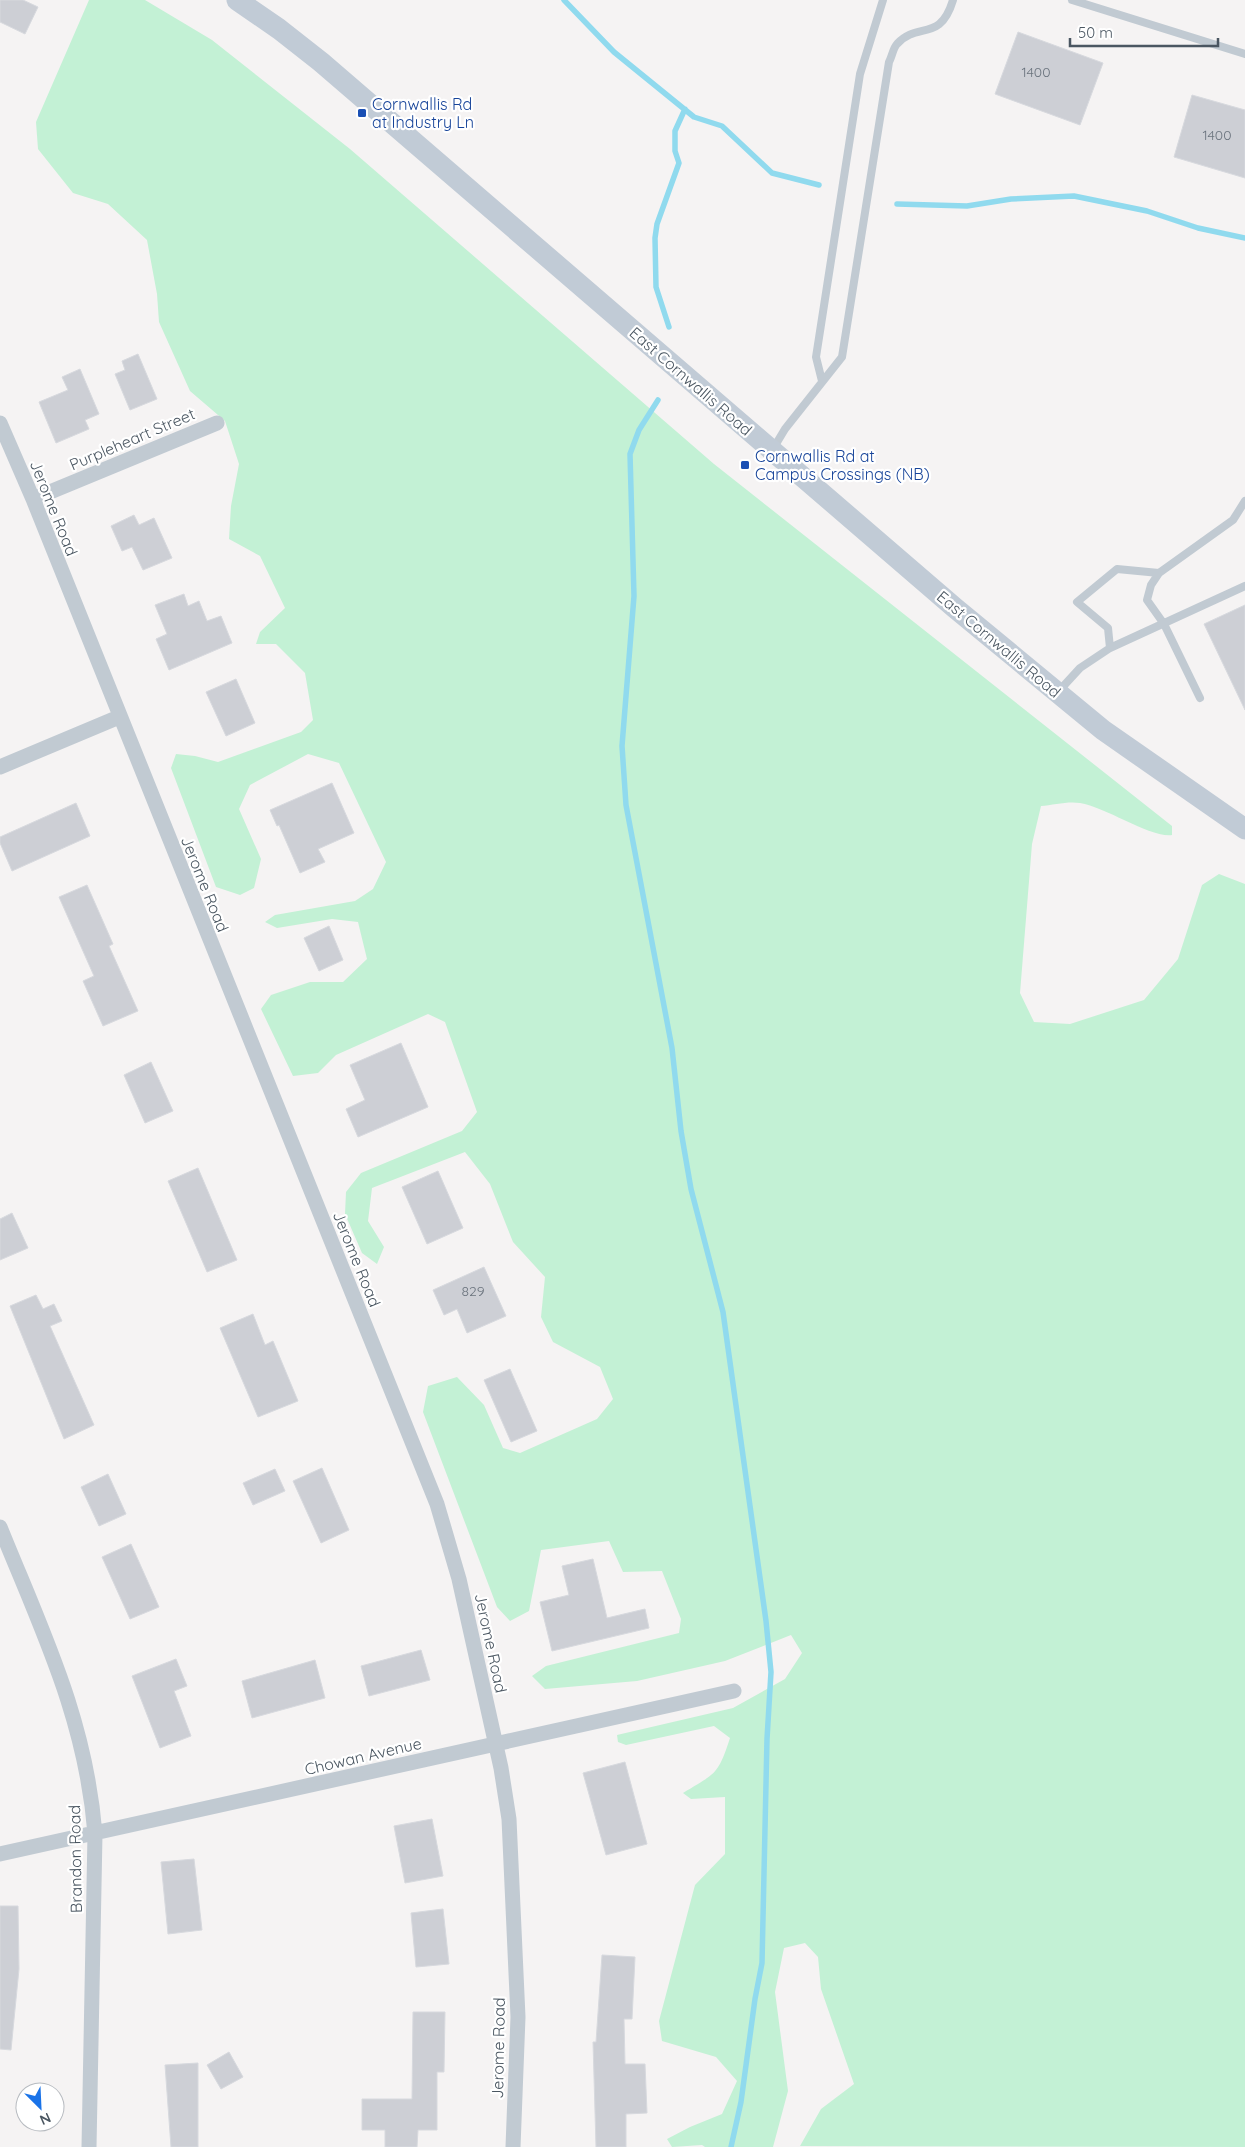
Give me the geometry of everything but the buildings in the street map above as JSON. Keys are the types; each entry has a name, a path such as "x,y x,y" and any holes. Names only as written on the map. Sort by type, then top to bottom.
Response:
{"street":[{"name":"East Cornwallis Road","path":"237,0 279,29 321,62 772,451 1103,730 1245,829"},
{"name":"Jerome Road","path":"0,423 33,499 119,717 437,1504 459,1579 496,1744 509,1819 517,2007 513,2147"},
{"name":"Purpleheart Street","path":"33,499 217,423"},
{"path":"0,767 119,717"},
{"name":"Brandon Road","path":"0,1527 50,1643 78,1729 88,1769 95,1834 89,2147"},
{"name":"Chowan Avenue","path":"0,1854 734,1691"}],"lane":[{"path":"822,382 816,357 860,74 883,0"},
{"path":"772,451 785,429 842,357 889,62 896,45 910,35 931,29 947,18 953,0"},
{"path":"1072,0 1245,54"},
{"path":"1200,698 1164,624 1147,600 1151,585 1159,572 1233,520 1245,501"},
{"path":"1110,648 1108,628 1077,602 1117,569 1159,572"},
{"path":"1058,692 1080,668 1110,648 1245,586"}],"green space":[{"path":"89,0 145,0 212,40 350,149 714,464 1172,826 1172,835 1163,835 1080,803 1041,806 1032,844 1020,993 1034,1022 1070,1024 1144,1000 1178,959 1202,885 1219,874 1245,884 1245,2147 800,2146 821,2109 854,2084 821,1989 818,1957 805,1943 784,1948 775,1992 788,2091 773,2147 705,2147 702,2145 672,2147 667,2139 722,2114 737,2081 716,2057 662,2041 659,2021 695,1885 725,1854 725,1797 691,1799 683,1793 714,1772 719,1766 730,1738 714,1726 626,1745 618,1742 617,1735 733,1708 785,1679 802,1653 791,1635 725,1661 637,1681 545,1689 532,1676 546,1666 679,1633 681,1619 662,1571 623,1572 609,1541 541,1550 529,1611 510,1621 497,1607 423,1412 428,1386 457,1377 484,1405 503,1448 520,1453 597,1419 613,1399 600,1367 553,1342 541,1317 545,1277 513,1242 490,1184 465,1152 372,1188 368,1221 384,1247 377,1264 362,1253 345,1214 346,1192 361,1173 462,1131 477,1112 445,1022 428,1014 336,1055 318,1073 293,1076 261,1009 271,995 310,982 343,982 367,959 358,922 332,919 277,928 265,922 275,915 355,901 373,889 386,862 339,763 308,754 250,785 239,809 261,859 254,888 240,895 216,887 171,768 176,754 195,756 218,762 301,732 313,720 305,673 276,644 256,644 260,632 285,608 260,556 229,539 231,506 239,464 225,421 190,391 159,322 157,294 147,240 108,204 73,193 38,149 36,122"}],"waterway":[{"path":"564,0 614,52 694,117 722,126 772,173 819,185"},
{"path":"669,327 656,287 655,238 657,224 679,163 675,151 675,131 685,109"},
{"path":"897,204 967,206 1011,199 1074,196 1147,211 1198,228 1245,238"},
{"path":"658,400 639,430 630,454 634,596 622,746 626,805 672,1048 681,1131 691,1189 723,1312 766,1621 771,1672 767,1739 762,1963 755,1999 741,2102 731,2147"}],"place":[{"name":"Cornwallis Rd at Industry Ln","path":"362,113"},
{"name":"Cornwallis Rd at Campus Crossings (NB)","path":"745,465"}]}
